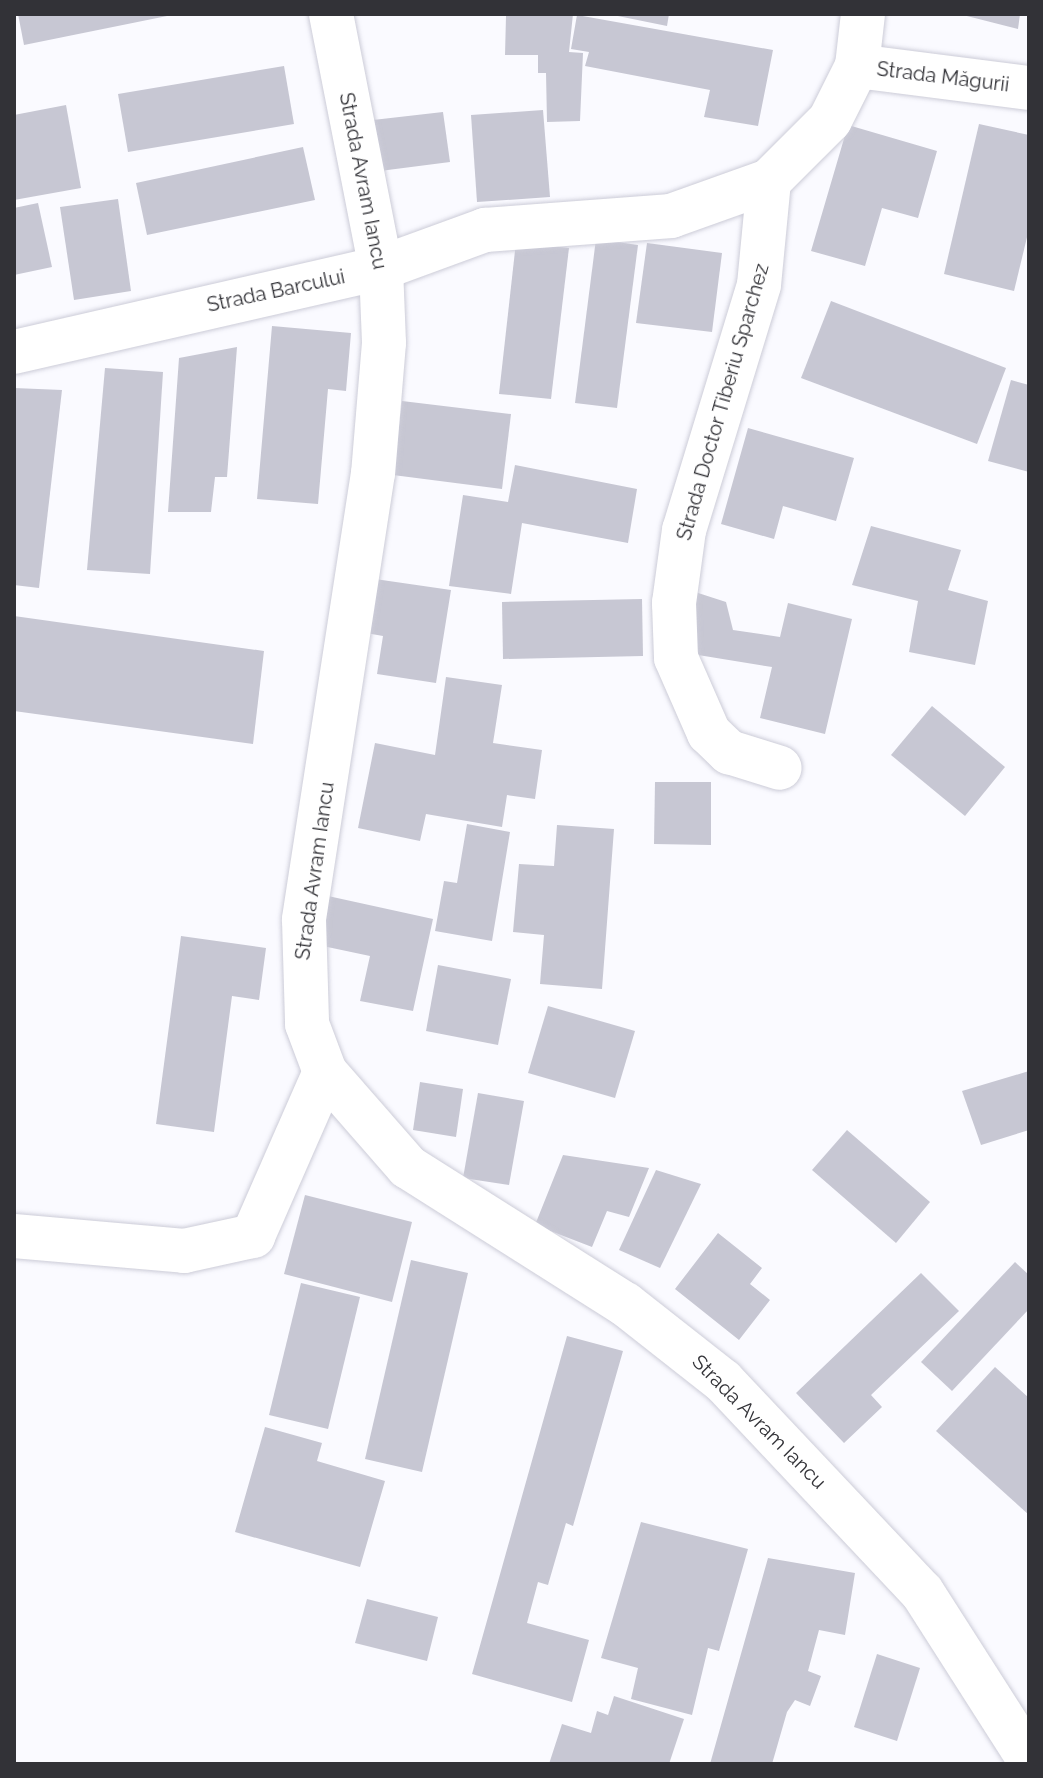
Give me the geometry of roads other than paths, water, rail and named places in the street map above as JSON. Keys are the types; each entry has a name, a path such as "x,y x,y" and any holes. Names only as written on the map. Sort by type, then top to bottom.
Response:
{"main road":[{"name":"Strada Avram Iancu","path":"331,14 381,268 384,343 373,473 304,920 307,1024 325,1072 408,1167 625,1304 723,1381 922,1592 1029,1759"},
{"path":"769,181 830,120 857,66 863,14"},
{"name":"Strada Măgurii","path":"857,66 1029,88"},
{"name":"Strada Barcului","path":"14,352 381,268 485,230 671,216 722,204 769,181"},
{"name":"Strada Doctor Tiberiu Sparchez","path":"769,181 759,285 684,530 674,603 676,658 709,733 729,752 780,768"},
{"path":"14,1236 184,1251 253,1236 325,1072"}]}
